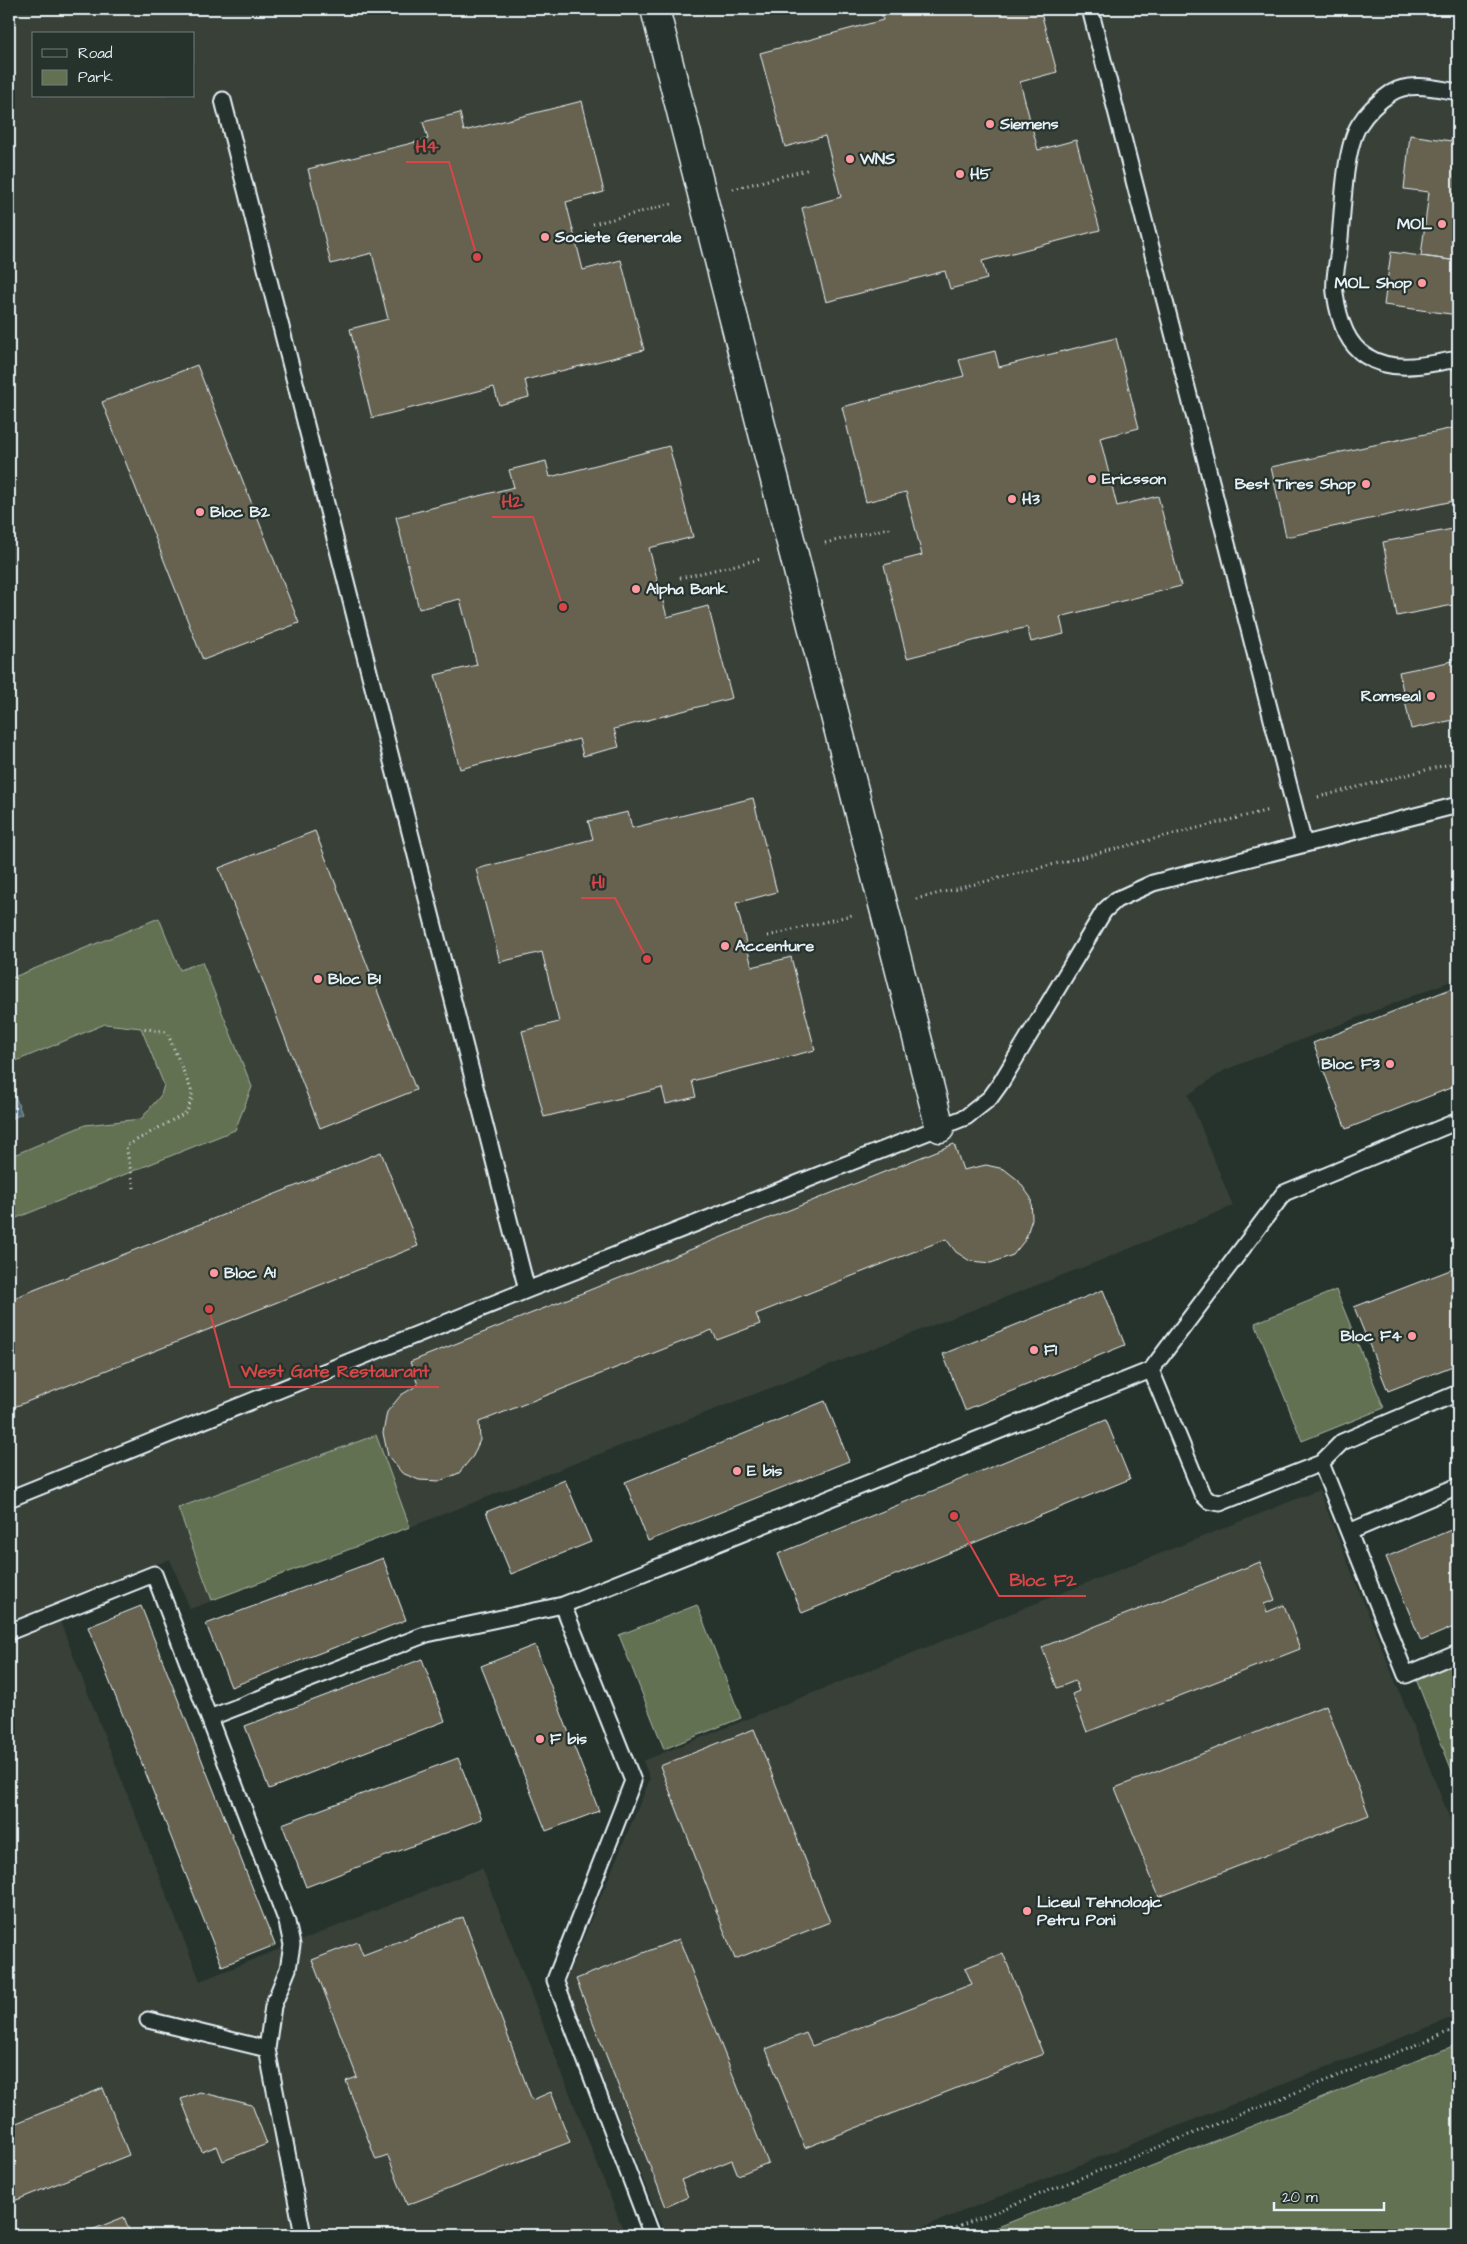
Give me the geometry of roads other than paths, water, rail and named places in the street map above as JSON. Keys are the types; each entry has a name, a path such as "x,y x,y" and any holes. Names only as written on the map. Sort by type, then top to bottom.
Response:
{"street":[{"path":"655,9 940,1128"}],"lane":[{"path":"1090,9 1304,844"},
{"path":"1458,92 1418,86 1393,92 1374,106 1359,126 1349,151 1334,291 1342,323 1353,344 1366,356 1389,366 1413,367 1458,359"},
{"path":"223,100 527,1290"},
{"path":"9,1499 527,1290 966,1117 990,1098 1104,911 1116,900 1153,883 1458,806"},
{"path":"209,1718 427,1634 564,1604 1151,1370 1284,1193 1458,1121"},
{"path":"1151,1370 1202,1494 1208,1501 1220,1503 1321,1463 1342,1442 1458,1393"},
{"path":"1321,1463 1406,1675 1458,1653"},
{"path":"1349,1532 1458,1486"},
{"path":"9,1632 154,1574 287,1922 292,1945 288,1969 273,2006 267,2049 303,2235"},
{"path":"564,1604 634,1781 555,1980 652,2235"},
{"path":"148,2020 267,2049"}],"water":[{"path":"9,1081 22,1114 9,1120"}],"place":[{"name":"Siemens","path":"990,124"},
{"name":"WNS","path":"850,159"},
{"name":"H5","path":"960,174"},
{"name":"MOL","path":"1442,224"},
{"name":"Societe Generale","path":"545,237"},
{"name":"H4","path":"477,257"},
{"name":"MOL Shop","path":"1422,283"},
{"name":"Ericsson","path":"1092,479"},
{"name":"Best Tires Shop","path":"1366,484"},
{"name":"H3","path":"1012,499"},
{"name":"Bloc B2","path":"200,512"},
{"name":"Alpha Bank","path":"636,589"},
{"name":"H2","path":"563,607"},
{"name":"Romseal","path":"1431,696"},
{"name":"Accenture","path":"725,946"},
{"name":"H1","path":"647,959"},
{"name":"Bloc B1","path":"318,979"},
{"name":"Bloc F3","path":"1390,1064"},
{"name":"Bloc A1","path":"214,1273"},
{"name":"West Gate Restaurant","path":"209,1309"},
{"name":"Bloc F4","path":"1412,1336"},
{"name":"F1","path":"1034,1350"},
{"name":"E bis","path":"737,1471"},
{"name":"Bloc F2","path":"954,1516"},
{"name":"F bis","path":"540,1739"},
{"name":"Liceul Tehnologic Petru Poni","path":"1027,1911"}]}
